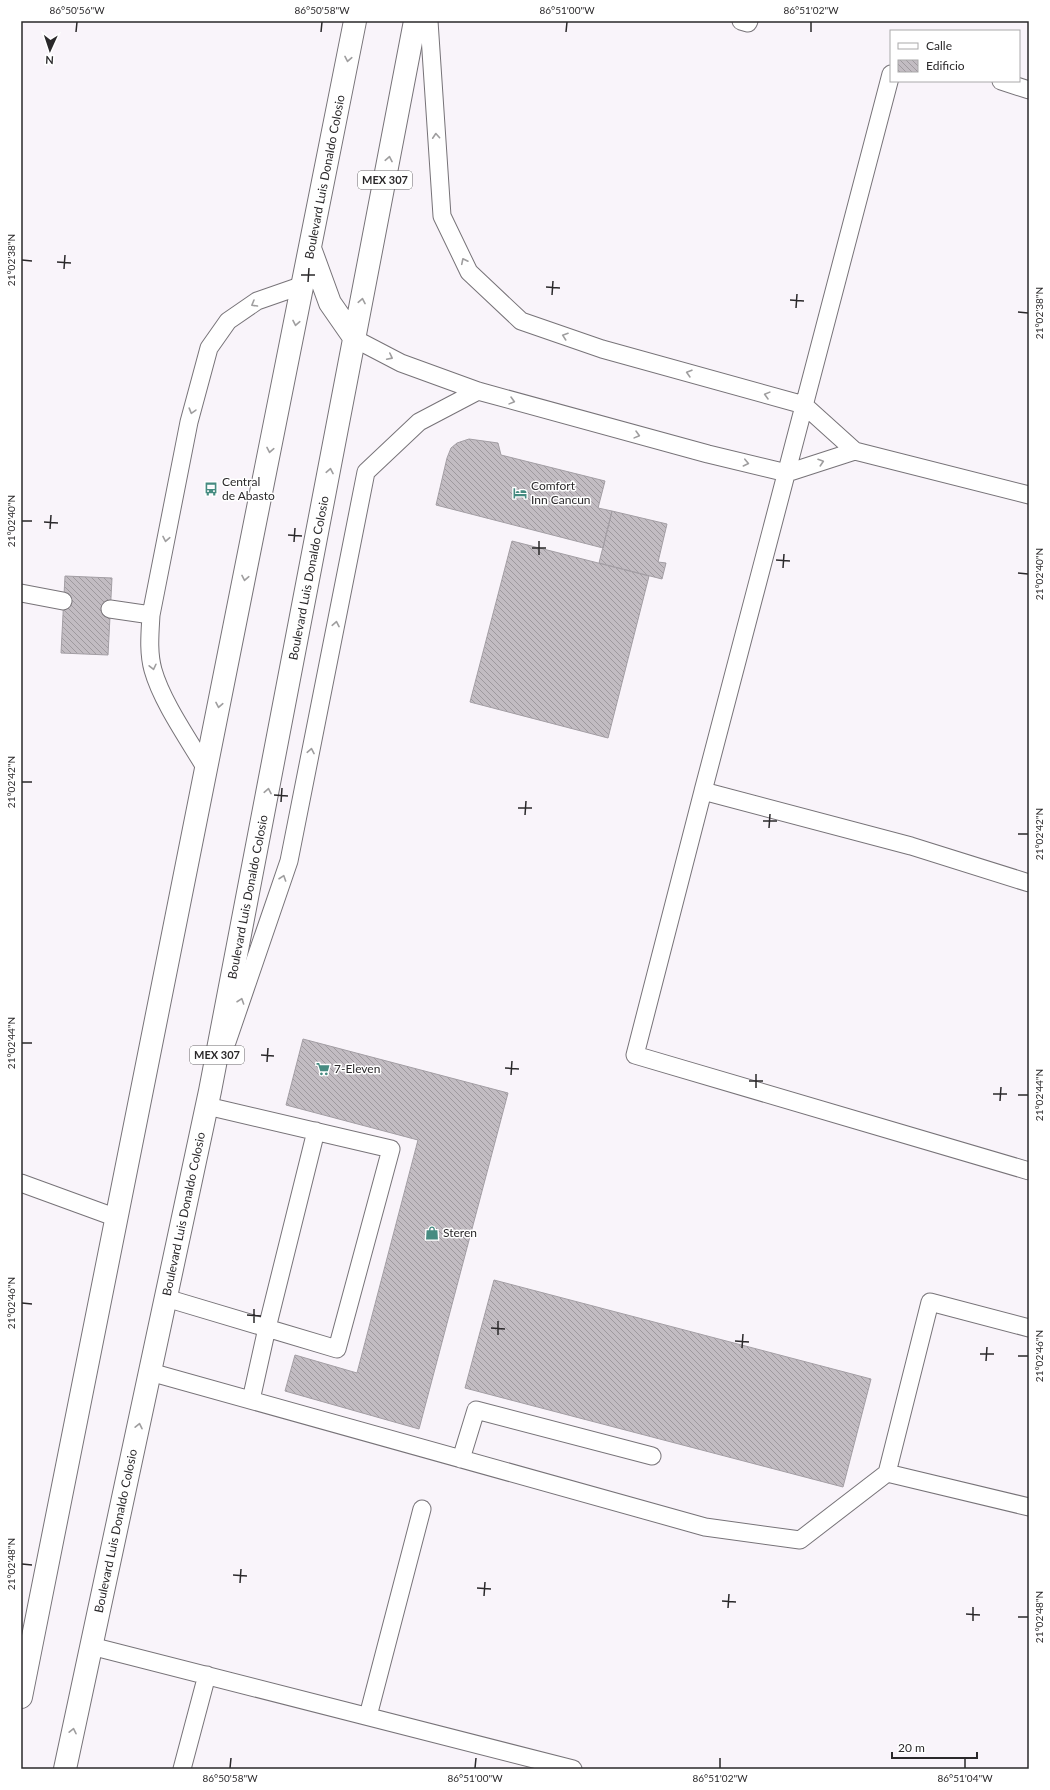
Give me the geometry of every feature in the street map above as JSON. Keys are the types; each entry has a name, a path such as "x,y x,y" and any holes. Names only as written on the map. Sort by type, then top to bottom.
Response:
{"main road":[{"name":"Boulevard Luis Donaldo Colosio","path":"21,1697 356,21"},
{"name":"Boulevard Luis Donaldo Colosio","path":"65,1769 209,1098 415,21"},
{"path":"311,251 330,303 355,339"}],"lane":[{"path":"429,21 442,216 469,272 521,321 602,349 804,405 855,451 1029,495"},
{"path":"741,21 748,23 749,21"},
{"path":"890,78 634,1055 1029,1171"},
{"path":"1004,82 1029,90"},
{"path":"206,769 169,705 153,670 149,644 151,615 189,422 209,348 228,321 257,302 303,285"},
{"path":"355,339 401,363 478,392 708,454 787,473 855,451"},
{"path":"166,1298 337,1348 391,1149 316,1131 209,1098 289,861 366,472 419,422 478,392"},
{"path":"21,593 63,601"},
{"path":"110,609 151,615"},
{"path":"704,791 911,846 1029,883"},
{"path":"251,1400 267,1328 316,1131"},
{"path":"21,1183 117,1218"},
{"path":"150,1372 705,1527 800,1540 887,1473 930,1302 1029,1328"},
{"path":"461,1459 476,1410 652,1456"},
{"path":"887,1473 1029,1507"},
{"path":"368,1716 422,1509"},
{"path":"91,1646 573,1769"},
{"path":"182,1769 207,1675"}],"building":[{"name":"Comfort Inn Cancun","path":"469,439 498,443 501,455 605,481 598,508 612,511 603,548 436,505 447,458 451,448 457,443"},
{"path":"612,511 667,524 658,562 666,563 662,579 599,563"},
{"path":"512,541 649,576 608,738 470,702"},
{"path":"65,576 112,578 108,655 61,653"},
{"path":"303,1039 508,1093 419,1429 285,1391 295,1355 357,1373 418,1140 286,1105"},
{"path":"494,1280 871,1379 843,1487 465,1388"}],"place":[{"name":"Central de Abasto","path":"211,489"},
{"name":"Comfort Inn Cancun","path":"520,493"},
{"name":"7-Eleven","path":"323,1069"},
{"name":"Steren","path":"432,1233"}]}
